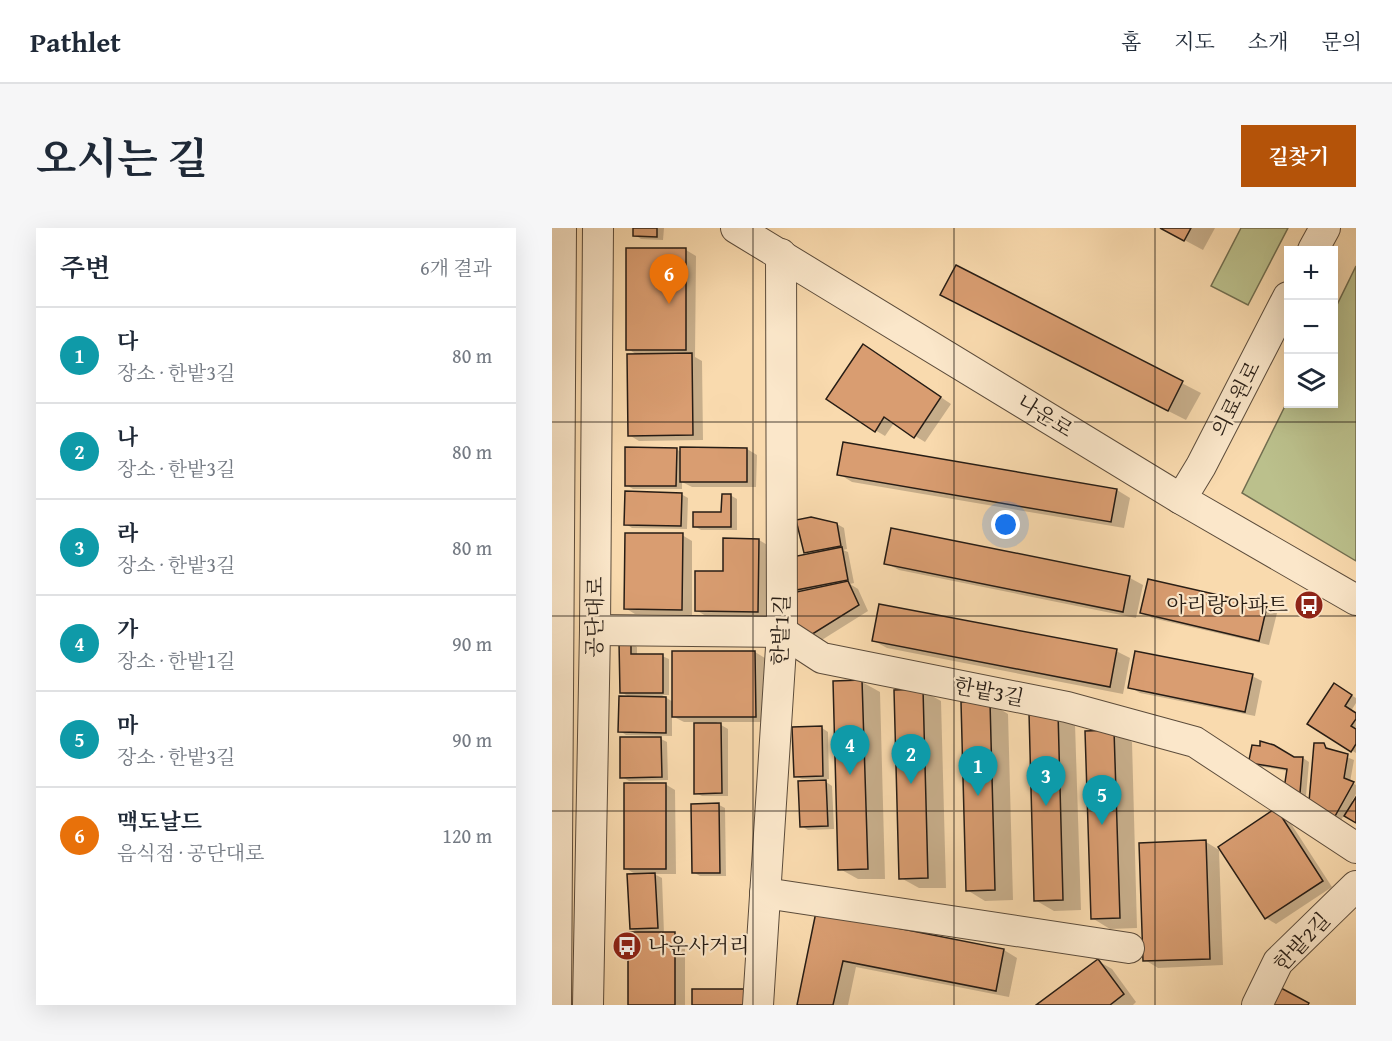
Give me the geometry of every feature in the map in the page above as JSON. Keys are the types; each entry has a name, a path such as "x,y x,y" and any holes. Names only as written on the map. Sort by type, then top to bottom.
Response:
{"street":[{"name":"공단대로","path":"556,1005 556,517 561,228"},
{"name":"공단대로","path":"588,1005 595,630 598,228"},
{"name":"나운로","path":"736,228 1181,499 1356,600"},
{"path":"1315,246 1325,228"},
{"name":"한밭1길","path":"758,1005 782,632 781,254"},
{"name":"의료원로","path":"1181,499 1201,466 1286,300"},
{"path":"595,630 782,632"},
{"name":"한밭3길","path":"782,632 822,658 1067,708 1195,742 1356,848"},
{"name":"한밭2길","path":"1257,1005 1278,962 1356,886"},
{"path":"765,893 1129,948"}],"green space":[{"path":"1241,228 1288,228 1248,305 1211,286"},
{"path":"1356,266 1356,561 1242,493 1284,408 1338,408 1338,303"}],"building":[{"path":"633,228 657,228 657,237 633,236"},
{"path":"1160,228 1191,228 1184,241"},
{"path":"626,248 686,248 686,350 626,350"},
{"path":"956,265 1183,381 1168,411 940,295"},
{"path":"863,344 941,397 914,438 884,417 875,432 826,399"},
{"path":"692,353 693,435 628,436 627,354"},
{"path":"843,442 1117,489 1111,522 837,475"},
{"path":"625,447 677,448 676,486 625,486"},
{"path":"680,447 747,448 747,482 680,482"},
{"path":"625,491 682,493 681,526 624,525"},
{"path":"722,494 731,494 731,527 693,527 693,512 721,512"},
{"path":"811,517 837,523 841,546 804,553 796,520"},
{"path":"891,528 1130,576 1123,612 884,564"},
{"path":"625,533 683,533 682,610 624,609"},
{"path":"723,538 759,539 758,612 695,611 695,571 723,571"},
{"path":"842,547 848,580 786,592 787,558"},
{"path":"1148,579 1267,606 1259,641 1140,613"},
{"path":"848,581 859,605 806,638 790,620 787,594"},
{"path":"879,604 1117,649 1110,687 872,641"},
{"path":"619,642 631,642 631,654 663,654 663,693 620,693"},
{"path":"672,651 755,651 756,717 672,717"},
{"path":"1135,651 1253,674 1245,712 1128,688"},
{"path":"862,680 868,869 838,870 833,681"},
{"path":"1334,683 1352,695 1345,706 1356,713 1356,719 1351,726 1356,729 1356,744 1351,752 1307,724"},
{"path":"923,689 928,878 899,879 894,690"},
{"path":"619,696 666,697 666,733 618,732"},
{"path":"961,702 990,702 995,890 966,891"},
{"path":"1058,712 1063,900 1034,901 1029,713"},
{"path":"694,723 721,723 722,793 694,794"},
{"path":"822,726 823,776 794,777 792,727"},
{"path":"1114,730 1120,918 1091,919 1085,731"},
{"path":"620,737 661,737 662,777 620,778"},
{"path":"1260,741 1274,745 1294,757 1303,757 1300,793 1284,789 1287,769 1256,764 1248,765 1252,745 1260,746"},
{"path":"1314,743 1324,743 1326,748 1348,754 1344,778 1354,782 1334,818 1309,802"},
{"path":"826,780 828,826 800,827 798,781"},
{"path":"624,783 666,783 666,869 624,869"},
{"path":"1356,797 1356,823 1344,816"},
{"path":"719,803 720,873 692,873 691,804"},
{"path":"1276,808 1323,881 1265,919 1218,847"},
{"path":"1206,840 1210,959 1143,961 1139,843"},
{"path":"655,873 658,928 630,929 627,874"},
{"path":"816,912 1004,949 996,991 843,961 833,1005 797,1005"},
{"path":"628,932 675,932 675,1005 628,1005"},
{"path":"1098,959 1124,994 1110,1005 1036,1005"},
{"path":"1281,988 1309,1003 1308,1005 1273,1005"},
{"path":"692,989 752,989 753,1005 692,1005"}],"place":[{"name":"맥도날드","path":"669,304"},
{"name":"아리랑아파트","path":"1309,605"},
{"name":"가","path":"850,775"},
{"name":"나","path":"911,784"},
{"name":"다","path":"978,796"},
{"name":"라","path":"1046,806"},
{"name":"마","path":"1102,825"},
{"name":"나운사거리","path":"627,946"}]}
